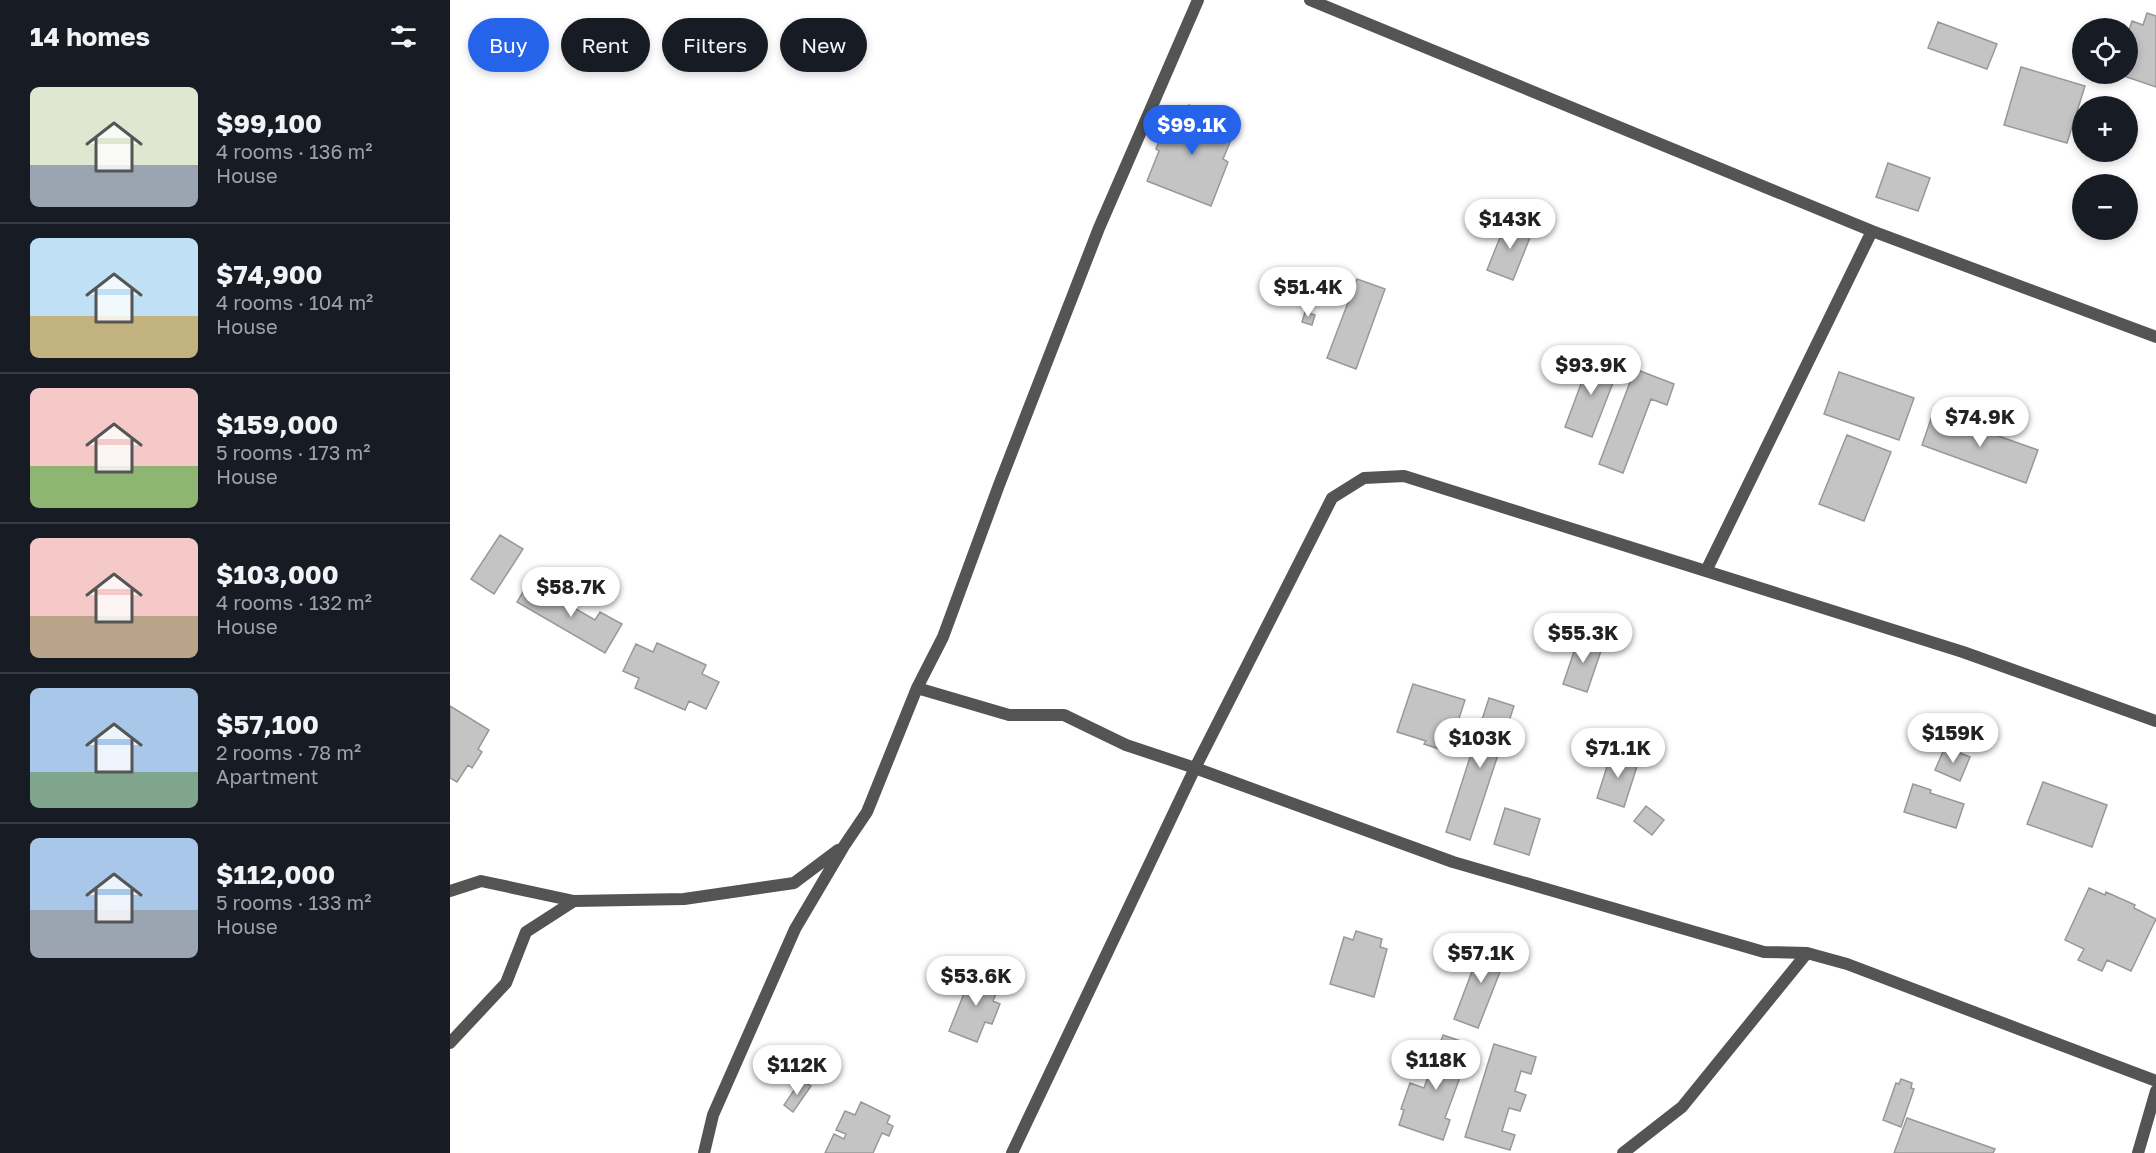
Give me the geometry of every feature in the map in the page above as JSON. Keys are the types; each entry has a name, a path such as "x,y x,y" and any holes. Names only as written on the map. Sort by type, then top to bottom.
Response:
{"street":[{"path":"704,1153 712,1115 795,929 844,846 867,813 917,688 943,637 999,485 1099,228 1198,0"},
{"path":"1310,0 1872,231 2156,337"},
{"path":"1706,571 1872,231"},
{"path":"1012,1153 1195,768 1332,498 1364,478 1404,476 1963,652 2156,721"},
{"path":"917,688 1008,715 1064,715 1126,745 1464,865 1764,952 1808,953 1847,964 2156,1081"},
{"path":"450,891 481,881 574,901 684,899 794,883 844,846"},
{"path":"450,1043 506,983 526,932 574,901"},
{"path":"1623,1153 1682,1107 1808,953"},
{"path":"2138,1153 2156,1091"}],"building":[{"path":"2147,13 2156,16 2156,87 2138,81 2138,23 2143,25"},
{"path":"1938,22 1997,44 1987,69 1928,48"},
{"path":"2021,67 2085,86 2082,96 2072,96 2072,127 2067,143 2004,125"},
{"path":"1189,105 1226,120 1222,131 1233,135 1223,159 1228,162 1211,206 1147,181 1159,151 1156,149 1163,132 1166,134 1175,112 1185,116"},
{"path":"1888,163 1930,178 1918,211 1876,197"},
{"path":"1507,220 1533,230 1513,280 1487,270"},
{"path":"1357,279 1385,289 1356,369 1327,358"},
{"path":"1305,312 1315,315 1312,325 1302,322"},
{"path":"1584,356 1618,370 1592,437 1565,427 1581,384 1574,381"},
{"path":"1635,369 1674,384 1667,405 1651,399 1623,473 1599,464"},
{"path":"1839,372 1914,398 1899,440 1824,414"},
{"path":"1933,413 2038,450 2026,483 1922,445"},
{"path":"1847,435 1891,452 1864,521 1819,504"},
{"path":"500,535 523,549 494,594 471,579"},
{"path":"529,582 595,620 600,612 622,624 605,653 517,602"},
{"path":"1579,637 1603,645 1587,692 1563,684"},
{"path":"657,643 706,665 702,674 719,682 706,709 689,701 685,710 635,688 639,678 623,671 636,644 653,652"},
{"path":"1413,684 1465,700 1448,752 1424,744 1426,741 1397,732"},
{"path":"1489,698 1514,706 1470,840 1446,832"},
{"path":"450,706 489,730 478,749 482,752 472,768 468,765 457,782 450,778"},
{"path":"1945,747 1970,757 1960,781 1935,770"},
{"path":"1612,751 1639,760 1624,807 1597,798"},
{"path":"2043,782 2107,805 2092,847 2027,824"},
{"path":"1913,784 1931,790 1930,793 1964,804 1956,828 1904,812"},
{"path":"1646,806 1664,820 1652,835 1634,821"},
{"path":"1505,808 1540,819 1529,855 1494,844"},
{"path":"2089,888 2105,895 2106,892 2135,905 2134,908 2156,919 2131,971 2107,960 2102,971 2078,960 2084,949 2065,940"},
{"path":"1356,931 1382,939 1380,947 1387,949 1374,997 1330,984 1344,937 1353,940"},
{"path":"1484,940 1509,949 1478,1028 1454,1019"},
{"path":"973,971 1001,982 993,1001 1000,1004 992,1024 985,1022 977,1042 949,1031"},
{"path":"1443,1035 1472,1045 1445,1118 1450,1120 1443,1140 1399,1125 1404,1110 1401,1109 1410,1083 1424,1088"},
{"path":"1494,1044 1536,1057 1531,1074 1521,1071 1515,1091 1526,1095 1520,1111 1509,1108 1502,1131 1515,1135 1510,1150 1465,1137"},
{"path":"1901,1079 1912,1083 1911,1088 1914,1089 1901,1127 1883,1120 1896,1083 1899,1084"},
{"path":"801,1080 811,1086 793,1112 784,1105"},
{"path":"861,1102 890,1116 887,1123 893,1126 889,1136 882,1133 873,1153 825,1153 834,1134 844,1139 846,1134 836,1130 845,1111 855,1115"},
{"path":"1907,1118 1995,1149 1993,1153 1894,1153"}]}
